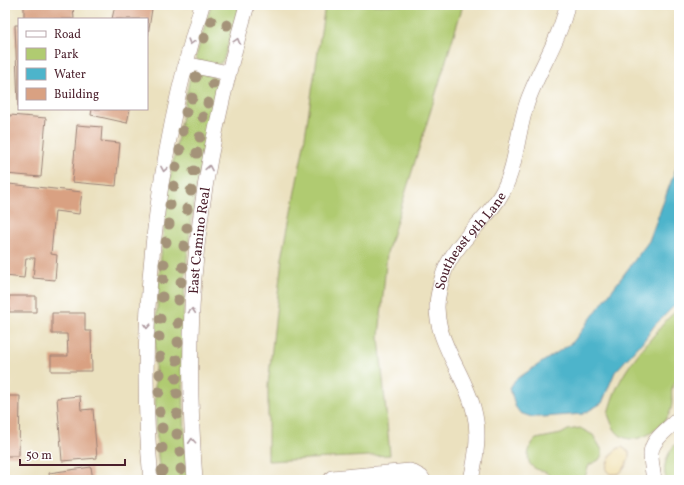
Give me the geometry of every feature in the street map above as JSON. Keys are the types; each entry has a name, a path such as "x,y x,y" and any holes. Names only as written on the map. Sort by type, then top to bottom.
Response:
{"street":[{"path":"151,480 146,381 147,334 152,261 162,179 185,64 202,5"},
{"name":"East Camino Real","path":"195,480 190,410 191,328 194,282 204,196 228,74 248,5"},
{"name":"Southeast 9th Lane","path":"471,480 476,458 477,424 468,390 445,344 439,326 436,309 438,293 449,260 458,246 492,211 504,189 513,163 526,104 559,32 567,5"},
{"path":"185,64 228,74"},
{"path":"654,480 651,448 658,438 679,418"},
{"path":"332,478 410,471 421,477 422,480"}],"green space":[{"path":"211,5 240,5 224,58 221,63 215,65 198,61 196,56"},
{"path":"325,5 463,5 387,253 379,337 390,455 268,461 268,385 282,258 303,150"},
{"path":"197,72 217,78 218,81 197,183 185,285 183,382 188,480 160,480 155,405 155,367 161,255 170,180 189,81 192,75"},
{"path":"679,309 679,378 673,387 672,403 669,414 656,430 643,437 629,439 623,437 615,430 608,414 611,402 626,370 666,320"},
{"path":"580,428 593,435 602,450 602,455 599,460 589,465 584,480 553,480 546,472 536,469 530,464 528,453 531,445 536,439 561,434 568,430"},
{"path":"679,441 679,480 667,480 665,475 665,465 672,448"}],"sand":[{"path":"622,447 629,452 629,458 623,470 618,474 610,474 606,470 609,459 615,450"}],"water":[{"path":"679,160 679,301 654,326 645,339 615,372 602,403 583,414 532,417 520,413 515,406 510,388 515,380 573,342 649,241"}],"building":[{"path":"24,5 73,5 74,18 24,18"},
{"path":"115,5 131,5 152,9 148,35 148,18 112,18"},
{"path":"15,25 18,25 18,106"},
{"path":"92,110 130,110 127,123 91,115"},
{"path":"10,115 46,118 41,177 5,174"},
{"path":"77,125 102,127 101,141 120,143 116,186 72,182"},
{"path":"9,184 82,192 79,214 55,211 51,254 57,255 55,280 33,278 35,258 26,258 24,278 5,276 5,209"},
{"path":"9,296 36,296 36,312 9,312"},
{"path":"52,313 85,313 85,331 91,331 92,371 51,371 51,356 68,356 67,334 52,334"},
{"path":"5,396 20,396 19,456 5,456"},
{"path":"80,396 81,410 93,409 97,458 62,461 57,398"},
{"path":"91,467 93,480 50,480 49,473"}]}
